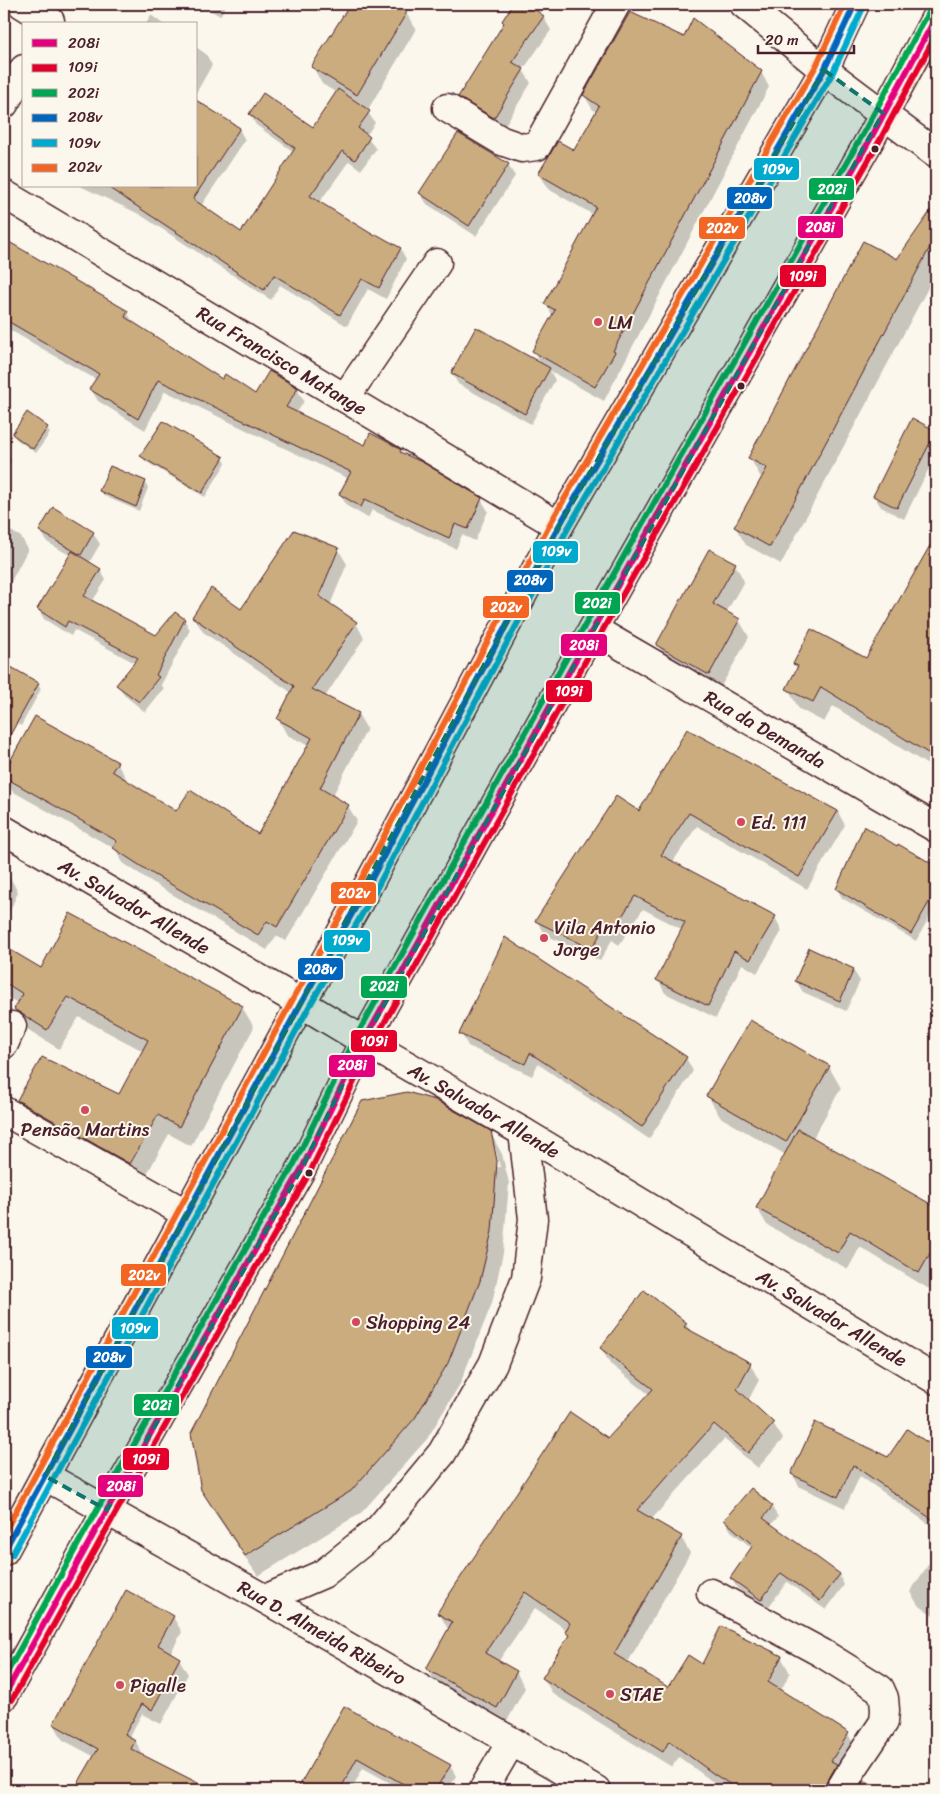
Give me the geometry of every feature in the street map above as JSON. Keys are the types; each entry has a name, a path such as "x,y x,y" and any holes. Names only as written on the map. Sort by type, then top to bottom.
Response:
{"main road":[{"path":"4,1551 301,1003 365,891 559,526 824,70 855,4"},
{"path":"4,1696 107,1510 302,1168 364,1042 593,629 872,136 936,17"}],"street":[{"path":"22,4 53,16"},
{"path":"447,108 502,141 522,148 537,146 616,4"},
{"path":"744,4 824,70 936,154"},
{"path":"4,104 22,72"},
{"name":"Rua Francisco Matange","path":"4,194 559,526"},
{"path":"345,398 437,262"},
{"name":"Rua da Demanda","path":"593,629 936,828"},
{"name":"Av. Salvador Allende","path":"4,830 301,1003 364,1042 523,1132 936,1380"},
{"path":"4,1112 187,1214"},
{"path":"265,1599 323,1574 379,1529 442,1454 493,1364 526,1278 533,1219 523,1132"},
{"name":"Rua D. Almeida Ribeiro","path":"45,1476 265,1599 596,1790"},
{"path":"711,1593 822,1653 880,1689 885,1704 884,1722 840,1790"},
{"path":"483,1790 511,1742"}],"highlighted area":[{"path":"824,70 883,113 364,1041 302,1168 107,1510 45,1476 559,526"}],"building":[{"path":"350,4 393,4 407,12 357,95 311,67"},
{"path":"513,4 527,4 544,16 512,62 524,69 494,118 458,97 504,23 502,21"},
{"path":"630,12 684,37 693,18 762,71 595,387 532,351 555,310 544,304 596,207 538,174 558,141 574,150 599,106 583,95"},
{"path":"338,89 370,111 358,128 370,137 355,160 342,151 310,196 375,236 376,234 401,248 379,288 362,279 340,315 274,275 264,290 109,188 198,188 198,101 240,128 193,199 241,232 295,148 249,114 263,93 313,127"},
{"path":"458,133 509,164 469,226 419,193"},
{"path":"932,209 936,212 936,236 770,547 734,527 767,468 748,458 863,241 897,259"},
{"path":"4,239 128,311 125,317 222,379 225,374 255,394 269,371 298,388 286,407 365,445 370,433 482,498 468,529 455,524 449,538 365,499 361,507 339,494 351,472 158,380 138,419 89,389 99,374 4,319"},
{"path":"476,327 550,368 525,414 451,373"},
{"path":"27,412 48,427 33,449 12,434"},
{"path":"912,418 936,431 897,508 873,496"},
{"path":"163,421 224,457 202,493 140,456"},
{"path":"110,466 146,481 136,507 99,491"},
{"path":"53,507 94,532 81,555 39,531"},
{"path":"294,530 339,548 319,596 357,622 312,689 359,713 320,788 349,805 277,927 267,921 258,935 153,874 113,848 117,841 4,777 4,772 35,716 118,762 112,771 176,811 190,790 258,834 312,738 277,719 294,686 192,617 211,588 241,609"},
{"path":"936,535 936,758 821,687 813,702 786,689 798,666 793,664 811,629 866,658"},
{"path":"709,549 736,563 713,604 740,619 709,675 656,645"},
{"path":"72,551 101,569 84,596 156,635 175,612 185,619 156,675 159,677 139,702 116,685 138,658 68,621 65,627 37,609"},
{"path":"4,663 39,683 4,746"},
{"path":"687,729 838,811 799,877 689,813 661,855 776,916 750,960 734,951 708,1006 656,980 685,922 635,896 612,932 604,927 592,949 535,921 616,796 639,811"},
{"path":"864,826 936,866 936,890 911,934 836,889"},
{"path":"70,913 243,1006 179,1127 158,1115 130,1164 17,1100 42,1057 119,1094 148,1040 68,997 47,1030 14,1009 23,994 4,982 4,946 41,968"},
{"path":"505,937 687,1057 642,1127 530,1053 525,1064 459,1034"},
{"path":"809,948 854,969 840,1001 795,981"},
{"path":"750,1020 830,1066 786,1142 706,1096"},
{"name":"Shopping 24","path":"407,1092 435,1100 491,1131 497,1161 492,1231 480,1281 448,1363 415,1418 351,1491 245,1556 201,1490 191,1433 362,1101"},
{"path":"798,1129 936,1207 936,1243 919,1273 850,1231 838,1253 756,1208"},
{"path":"644,1290 687,1323 684,1327 751,1363 737,1389 774,1423 748,1453 714,1424 637,1510 682,1536 614,1654 668,1687 688,1655 702,1664 721,1626 782,1656 768,1682 849,1733 831,1761 837,1764 824,1790 739,1790 669,1741 663,1752 542,1678 569,1635 565,1632 570,1623 525,1592 485,1653 517,1671 497,1708 426,1669 452,1622 437,1613 570,1412 608,1438 653,1389 600,1348"},
{"path":"815,1422 888,1457 907,1429 936,1448 936,1522 853,1465 838,1497 791,1474"},
{"path":"751,1488 773,1506 763,1518 840,1574 820,1601 781,1573 761,1600 730,1578 753,1545 724,1520"},
{"name":"Pigalle","path":"126,1590 174,1616 158,1645 180,1658 152,1710 142,1704 125,1734 135,1741 131,1749 212,1790 74,1790 98,1749 53,1724"},
{"path":"344,1706 451,1765 435,1790 414,1790 357,1758 340,1790 297,1790"},
{"path":"864,1780 883,1790 858,1790"}],"transit line":[{"name":"202v","path":"4,1533 293,999 357,887 551,522 816,66 845,4"},
{"name":"208v","path":"4,1551 301,1003 365,891 559,526 824,70 855,4"},
{"name":"109v","path":"12,1555 309,1007 373,895 567,530 832,74 863,8"},
{"name":"202i","path":"4,1678 99,1506 294,1164 356,1037 585,625 864,132 928,13"},
{"name":"208i","path":"4,1696 107,1510 302,1168 364,1041 593,629 872,136 936,17"},
{"name":"109i","path":"12,1700 115,1514 310,1172 372,1045 601,633 880,140 936,35"}],"place":[{"name":"LM","path":"598,322"},
{"name":"Ed. 111","path":"741,822"},
{"name":"Vila Antonio Jorge","path":"544,938"},
{"name":"Pensão Martins","path":"85,1110"},
{"name":"Shopping 24","path":"356,1322"},
{"name":"Pigalle","path":"120,1685"},
{"name":"STAE","path":"610,1694"}]}
